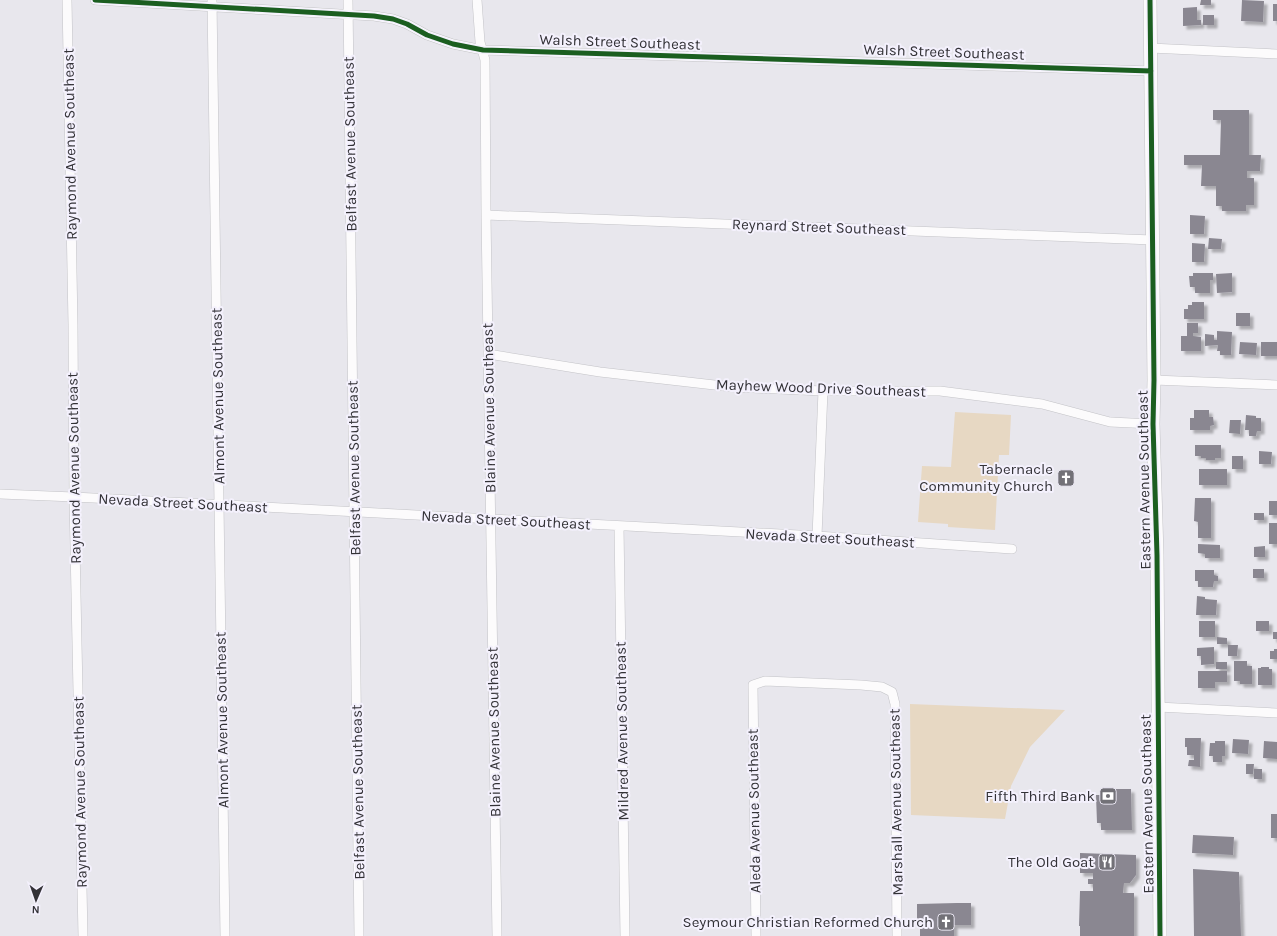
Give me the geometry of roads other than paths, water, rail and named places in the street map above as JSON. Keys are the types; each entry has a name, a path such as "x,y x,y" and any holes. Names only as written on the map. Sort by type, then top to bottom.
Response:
{"main road":[{"name":"Eastern Avenue Southeast","path":"1150,0 1154,380 1153,424 1157,555 1160,936"}],"street":[{"name":"Raymond Avenue Southeast","path":"68,0 74,497 83,936"},
{"name":"Walsh Street Southeast","path":"95,0 212,4 374,16 393,19 407,24 427,35 453,44 483,50 1150,71"},
{"name":"Belfast Avenue Southeast","path":"348,0 359,936"},
{"name":"Blaine Avenue Southeast","path":"477,0 478,17 485,60 497,936"},
{"name":"Almont Avenue Southeast","path":"212,4 225,936"},
{"path":"1150,48 1277,54"},
{"name":"Reynard Street Southeast","path":"486,215 1153,240"},
{"name":"Mayhew Wood Drive Southeast","path":"488,354 600,372 732,387 822,391 940,391 1042,404 1110,422 1153,424"},
{"path":"1154,380 1277,385"},
{"path":"817,536 822,391"},
{"name":"Nevada Street Southeast","path":"0,494 355,511 817,536 1012,549"},
{"name":"Mildred Avenue Southeast","path":"619,526 625,936"},
{"name":"Marshall Avenue Southeast","path":"753,685 765,681 861,685 882,687 892,692 895,704 897,936"},
{"name":"Aleda Avenue Southeast","path":"753,685 756,936"},
{"path":"1158,707 1277,713"}],"place":[{"name":"Tabernacle Community Church","path":"1066,478"},
{"name":"Fifth Third Bank","path":"1108,796"},
{"name":"The Old Goat","path":"1107,862"},
{"name":"Seymour Christian Reformed Church","path":"946,922"}]}
